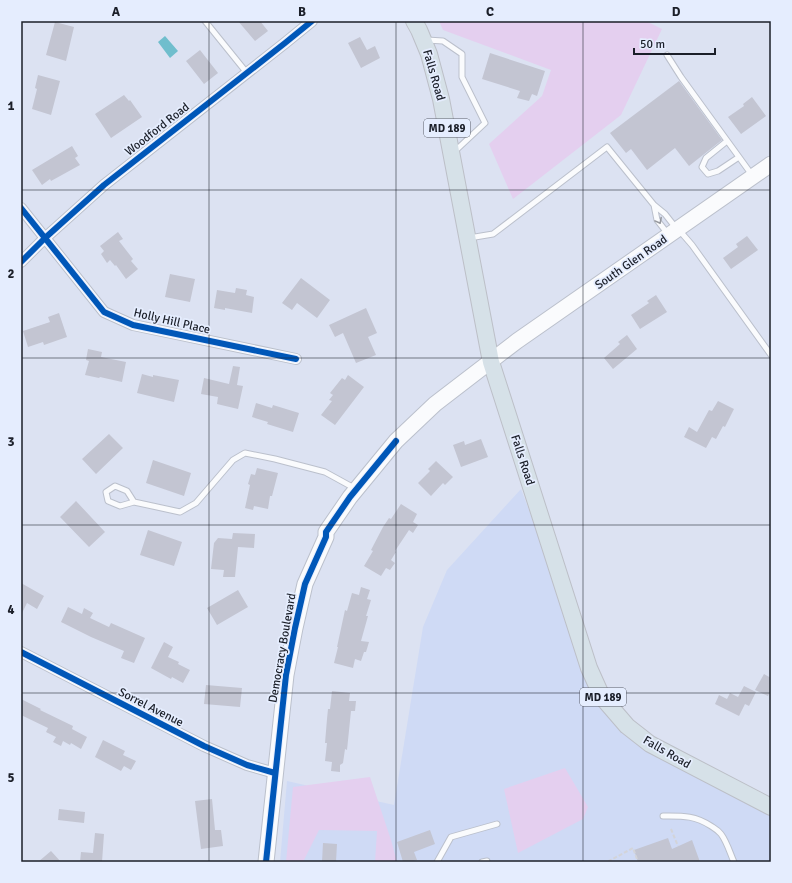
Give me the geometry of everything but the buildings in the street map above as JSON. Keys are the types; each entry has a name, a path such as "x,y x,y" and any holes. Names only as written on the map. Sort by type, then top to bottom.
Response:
{"main road":[{"name":"Falls Road","path":"414,21 424,40 429,54 441,99 491,362 589,668 602,697 627,726 650,744 771,807"},
{"name":"South Glen Road","path":"491,362 517,341 771,164"},
{"name":"Democracy Boulevard","path":"266,862 286,676 295,628 306,584 326,537 326,532 396,441 435,404 491,362"}],"street":[{"name":"Woodford Road","path":"21,262 45,238 104,185 312,21"},
{"name":"Holly Hill Place","path":"21,208 104,312 133,325 296,358"},
{"name":"Sorrel Avenue","path":"21,652 204,746 247,765 275,773"}],"lane":[{"path":"205,21 247,73"},
{"path":"424,40 443,41 462,54 462,77 485,123 452,154"},
{"path":"667,55 681,77 753,176"},
{"path":"728,141 706,158 702,167 708,174 718,171 739,157"},
{"path":"468,238 492,234 607,148 654,205 665,214 674,231"},
{"path":"654,205 657,220 692,245 771,355"},
{"path":"134,502 127,491 115,486 106,492 108,501 120,506 134,502 180,512 196,503 233,460 245,453 325,472 357,490"},
{"path":"663,816 689,816 702,820 715,828 721,833 734,862"},
{"path":"437,862 451,837 497,824"}],"path":[{"path":"671,828 678,846"},
{"path":"609,862 609,860 633,848 638,862"}],"shaded area":[{"path":"439,21 646,21 662,29 621,115 513,199 489,144 542,96 551,70 443,30"},
{"path":"521,489 589,668 627,726 771,807 771,862 280,862 287,781 394,805 423,627 447,570"},
{"path":"565,768 588,807 583,819 518,853 504,789"},
{"path":"370,777 397,862 375,862 377,831 319,830 303,862 286,862 293,787"}],"water":[{"path":"165,36 178,51 170,58 158,42"}],"cycle path":[{"path":"21,262 45,238 104,185 312,21"},
{"path":"21,208 104,312 133,325 296,359"},
{"path":"266,862 286,675 305,584 326,537 326,532 350,497 396,441"},
{"path":"21,652 204,746 247,765 275,773"}]}
